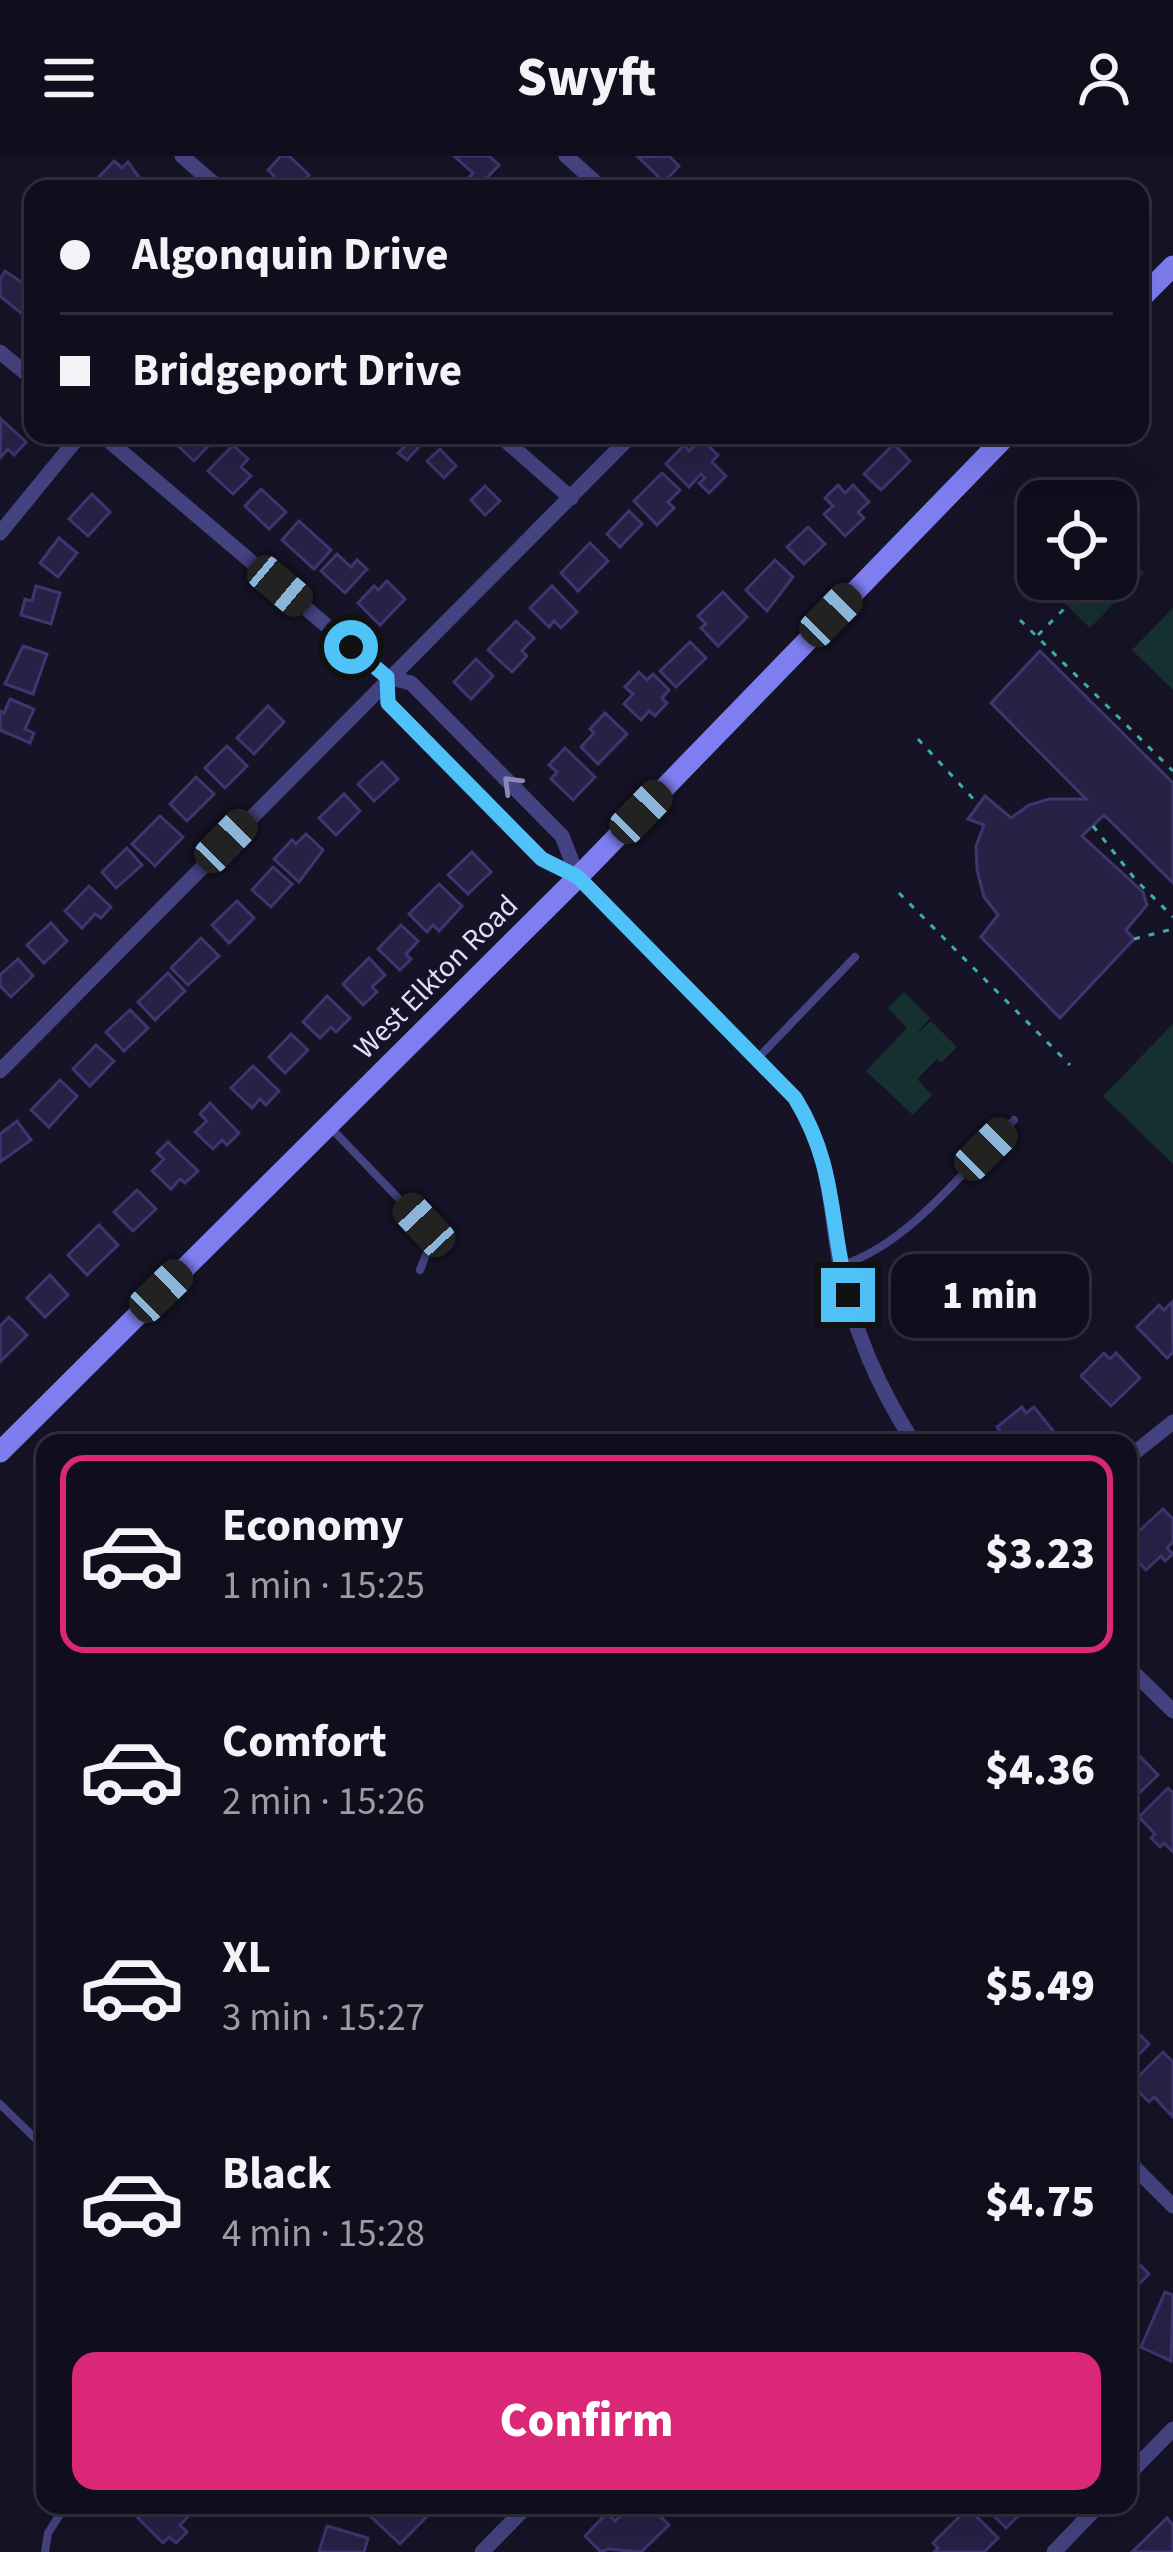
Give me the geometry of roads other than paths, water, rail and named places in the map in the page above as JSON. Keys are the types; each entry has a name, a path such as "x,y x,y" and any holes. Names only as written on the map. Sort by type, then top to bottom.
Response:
{"street":[{"path":"182,156 210,180"},
{"path":"566,156 593,180"},
{"path":"1149,290 1173,266"},
{"path":"0,352 24,372"},
{"path":"0,533 73,444"},
{"path":"113,444 387,677 411,683 562,836 578,877"},
{"path":"510,444 571,498"},
{"path":"0,1070 623,444"},
{"name":"West Elkton Road","path":"0,1452 578,877 997,444"},
{"path":"387,677 388,703 542,859 578,877 795,1098 817,1134 829,1174 841,1265 856,1325 909,1434"},
{"path":"1137,1451 1173,1422"},
{"path":"1137,1676 1173,1712"},
{"path":"1137,2170 1173,2206"},
{"path":"1137,2466 1173,2428"},
{"path":"482,2552 519,2514"},
{"path":"1054,2552 1090,2514"}],"lane":[{"path":"757,1059 855,958"},
{"path":"841,1265 869,1256 898,1235 1014,1120"},
{"path":"329,1126 424,1225 430,1244 420,1270"},
{"path":"0,2104 36,2139"},
{"path":"45,2552 48,2533 60,2514"}]}
